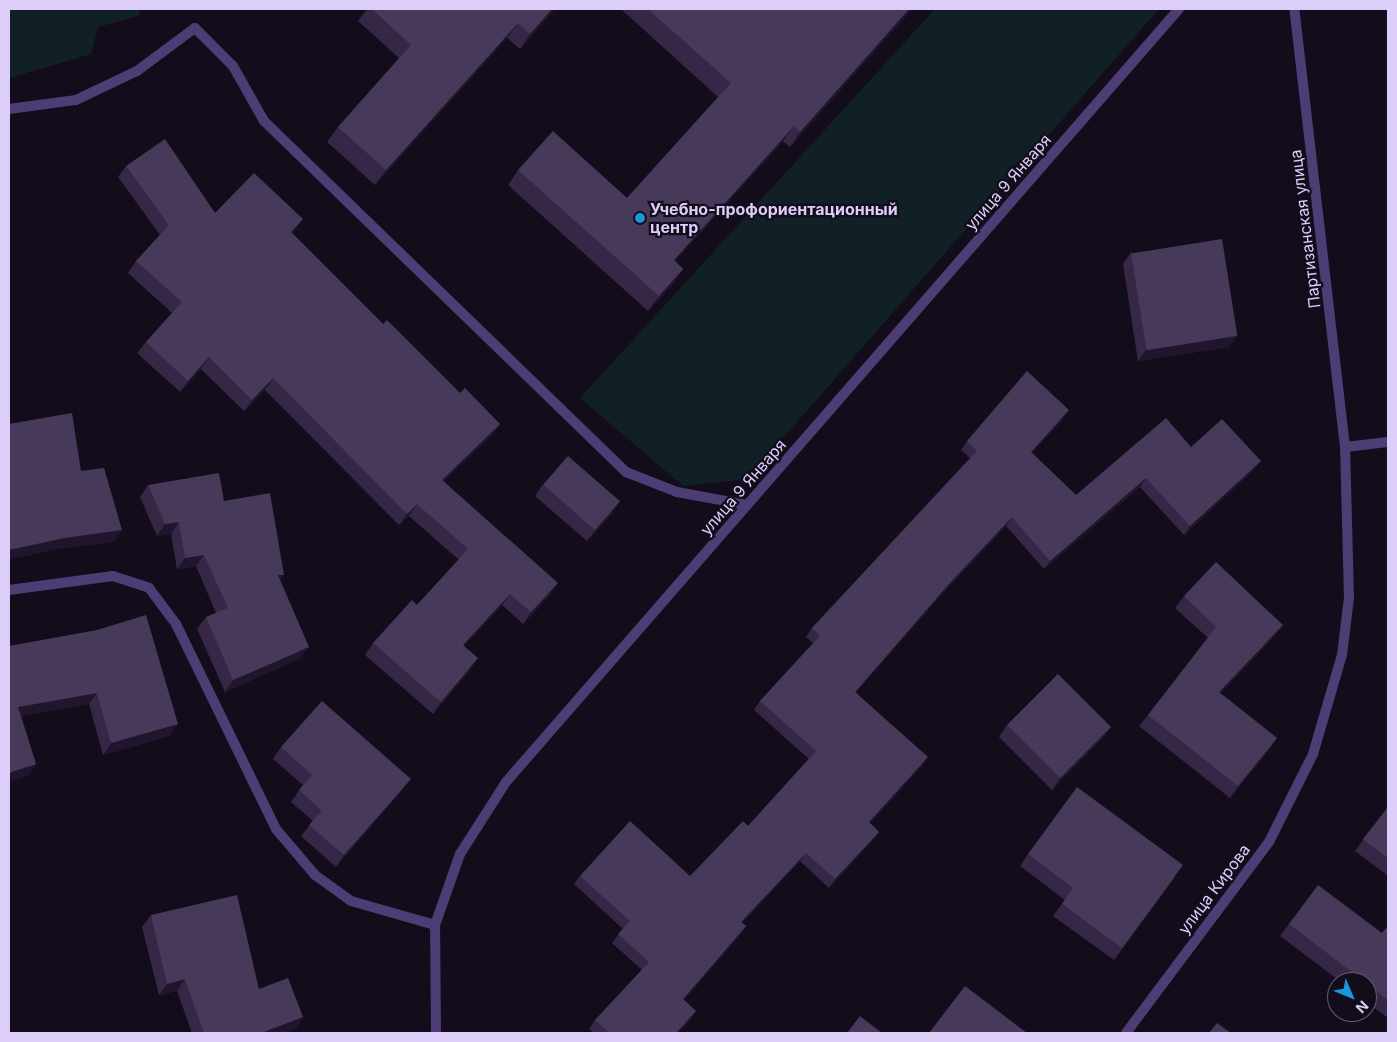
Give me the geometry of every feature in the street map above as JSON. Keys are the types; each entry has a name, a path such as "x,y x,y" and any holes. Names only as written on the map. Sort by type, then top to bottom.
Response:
{"street":[{"name":"улица 9 Января","path":"436,1033 435,925 460,854 506,782 1178,9"},
{"name":"Партизанская улица","path":"1294,9 1345,447 1349,598 1342,655 1313,754"},
{"path":"9,109 76,100 137,71 195,28 233,66 264,121 626,472 677,492 747,505"},
{"path":"1345,447 1388,442"},
{"path":"9,590 113,576 149,588 176,624 276,828 315,875 351,901 435,925"},
{"name":"улица Кирова","path":"1126,1033 1269,842 1313,754"}],"shaded area":[{"path":"9,9 140,9 139,16 98,27 91,54 9,78"},
{"path":"935,9 1159,9 747,479 683,486 580,398"}],"building":[{"path":"372,9 552,9 530,34 518,23 386,170 338,127 411,45"},
{"path":"648,9 909,9 800,132 794,126 674,260 683,269 659,296 518,170 553,131 627,198 731,83"},
{"path":"165,139 215,213 254,173 303,219 291,232 383,324 387,320 460,393 465,388 500,424 442,480 558,583 531,612 510,594 463,645 478,658 441,702 373,643 412,600 417,605 468,549 417,504 407,514 273,378 252,400 209,357 188,381 146,342 182,302 136,261 169,225 126,166"},
{"path":"1222,239 1237,336 1146,350 1131,253"},
{"path":"1027,371 1069,410 1031,452 1076,495 1166,418 1191,447 1222,419 1261,461 1190,526 1146,478 1050,561 1012,517 948,585 855,692 928,757 869,822 879,832 835,879 806,853 741,922 746,926 683,999 696,1011 676,1033 609,1033 595,1020 649,962 618,934 630,921 580,876 630,821 690,876 743,821 748,826 816,751 760,701 820,636 812,628 977,451 967,441"},
{"path":"72,413 81,471 104,468 122,530 65,538 9,550 9,424"},
{"path":"568,456 620,501 595,530 543,485"},
{"path":"219,473 224,501 270,493 284,575 278,575 309,647 233,680 206,617 228,608 204,555 185,558 179,522 165,524 148,485"},
{"path":"1216,562 1283,625 1219,692 1277,738 1238,786 1148,715 1216,627 1184,596"},
{"path":"146,615 178,724 111,743 97,693 18,707 36,764 9,773 9,646 97,630"},
{"path":"1058,674 1111,727 1060,778 1007,725"},
{"path":"322,701 411,779 344,855 309,825 322,811 299,790 312,775 281,747"},
{"path":"1077,787 1183,865 1122,948 1062,904 1073,888 1028,854"},
{"path":"1388,807 1388,858 1363,839"},
{"path":"1318,885 1382,933 1388,926 1388,1000 1377,992 1377,972 1352,972 1289,924"},
{"path":"237,895 259,989 288,978 303,1017 261,1033 204,1033 185,979 167,984 151,915"},
{"path":"965,986 1027,1033 929,1033"},
{"path":"860,1016 882,1033 847,1033"},
{"path":"1217,1023 1231,1033 1209,1033"}],"place":[{"name":"Учебно-профориентационный центр","path":"640,218"}]}
